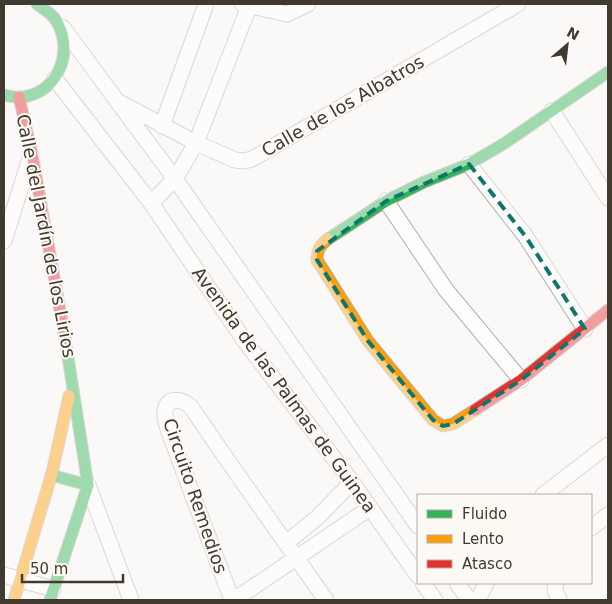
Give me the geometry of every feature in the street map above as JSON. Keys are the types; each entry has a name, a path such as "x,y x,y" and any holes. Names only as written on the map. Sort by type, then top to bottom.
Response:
{"street":[{"name":"Avenida de las Palmas de Guinea","path":"37,4 46,7 59,23 175,179 417,525"},
{"path":"162,126 206,4"},
{"path":"151,202 175,179 196,143 247,4 287,14 308,4"},
{"name":"Calle de los Albatros","path":"118,102 196,143 235,160 244,161 252,159 518,4"},
{"name":"Avenida de las Palmas de Guinea","path":"4,95 25,97 40,92 62,69 66,54 65,38 59,23"},
{"path":"608,72 505,143 469,164 386,200 323,243 318,250 317,260 368,342 433,420 443,426 453,424 521,380 608,310"},
{"name":"Avenida de las Palmas de Guinea","path":"55,78 151,202 244,340 352,482 417,575"},
{"name":"Calle del Jardín de los Lirios","path":"19,96 32,154 72,376 88,485 131,600"},
{"path":"552,111 608,198"},
{"path":"4,241 32,154"},
{"path":"469,164 526,237 585,329"},
{"path":"386,200 446,290 521,380"},
{"name":"Calle del Jardín de los Lirios","path":"14,600 51,475 66,416 72,376"},
{"name":"Circuito Remedios","path":"326,600 296,558 192,407 180,400 169,403 166,408 165,415 169,432 233,600 296,558 370,508"},
{"path":"544,494 608,445"},
{"path":"4,575 52,594 88,485 51,475"},
{"path":"286,543 318,517 352,482"},
{"path":"592,527 608,515"},
{"path":"424,584 435,600"},
{"path":"458,584 469,600"},
{"path":"478,600 486,584"},
{"path":"556,584 555,590 558,600"}],"highlighted area":[{"path":"469,164 526,237 585,329 521,380 453,424 443,426 433,420 368,341 317,260 317,251 386,201"}],"traffic: fast":[{"path":"4,95 21,97 36,93 55,78 60,67 64,43 61,30 55,19 37,4"},
{"path":"328,239 386,201 424,182 469,164 505,143 608,72"},
{"path":"50,600 88,485 65,338"},
{"path":"51,475 88,485"}],"traffic: slow":[{"path":"328,239 320,248 317,260 368,341 433,420 443,426 453,424 475,410"},
{"path":"14,600 52,473 69,396"}],"traffic: jam":[{"path":"19,97 32,154 65,338"},
{"path":"475,410 521,380 608,310"}]}
